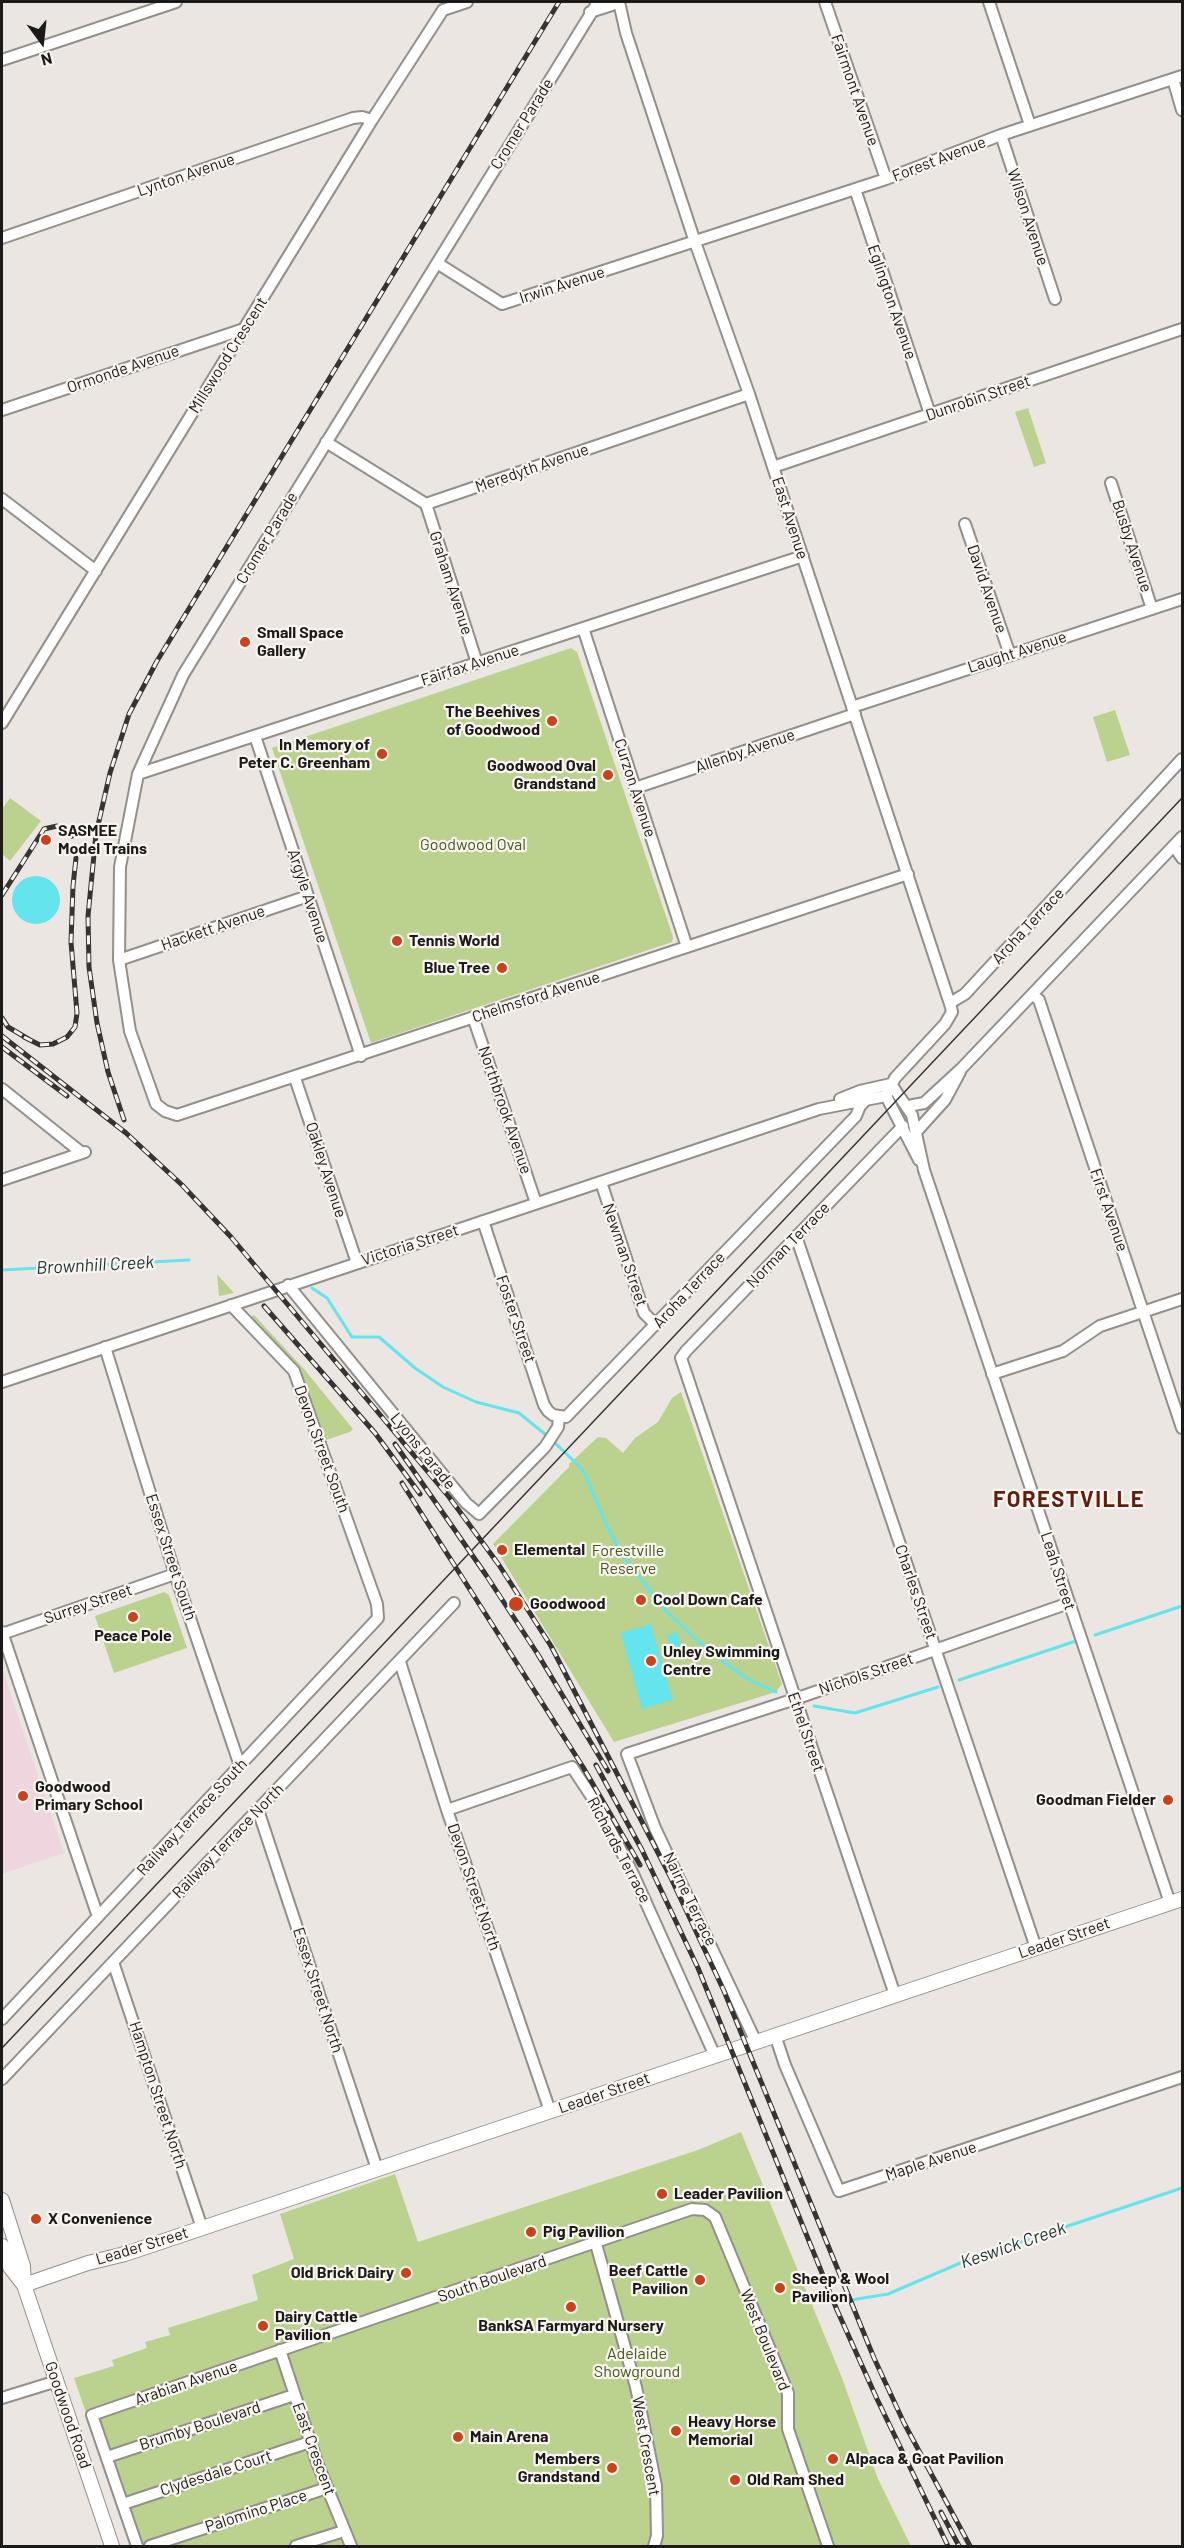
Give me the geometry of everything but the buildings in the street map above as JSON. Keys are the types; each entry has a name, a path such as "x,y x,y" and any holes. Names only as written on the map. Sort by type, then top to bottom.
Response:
{"main road":[{"name":"Leader Street","path":"24,2284 202,2228 1176,1901"},
{"name":"Goodwood Road","path":"2,2200 23,2266 24,2284 112,2547"},
{"name":"Goodwood Road","path":"2,2246 10,2267 24,2284"}],"street":[{"path":"2,60 176,2"},
{"name":"Millswood Crescent","path":"3,719 372,120 443,10 467,2"},
{"name":"Cromer Parade","path":"165,1111 156,1104 130,1031 119,960 120,867 138,774 183,675 598,2"},
{"name":"Fairmont Avenue","path":"825,2 886,179"},
{"path":"989,2 1030,125"},
{"path":"590,12 614,3"},
{"name":"East Avenue","path":"614,3 749,394 950,1003"},
{"path":"1178,78 1182,110"},
{"name":"Forest Avenue","path":"695,242 886,179 1030,125 1178,78"},
{"name":"Lynton Avenue","path":"2,238 353,118 362,117 372,120"},
{"name":"Wilson Avenue","path":"1001,135 1055,299"},
{"name":"Eglington Avenue","path":"855,189 930,414"},
{"name":"Irwin Avenue","path":"437,263 502,304 695,242"},
{"name":"Dunrobin Street","path":"773,467 1182,328"},
{"name":"Ormonde Avenue","path":"2,410 244,329"},
{"name":"Meredyth Avenue","path":"426,504 749,394"},
{"path":"326,442 426,504"},
{"name":"Busby Avenue","path":"1111,483 1152,609"},
{"path":"2,499 96,571"},
{"name":"Graham Avenue","path":"426,504 477,663"},
{"name":"David Avenue","path":"965,524 1010,655"},
{"name":"Fairfax Avenue","path":"138,774 803,556"},
{"name":"Laught Avenue","path":"854,710 1010,655 1182,599"},
{"name":"Curzon Avenue","path":"583,628 687,947"},
{"name":"Allenby Avenue","path":"635,788 854,710"},
{"name":"Argyle Avenue","path":"255,736 361,1056"},
{"name":"Aroha Terrace","path":"950,1003 965,994 1182,759"},
{"path":"908,1106 924,1103 961,1069 1182,837"},
{"path":"1174,846 1182,858"},
{"name":"Chelmsford Avenue","path":"165,1111 177,1115 295,1078 908,874"},
{"name":"Hackett Avenue","path":"119,960 308,896"},
{"name":"First Avenue","path":"1033,995 1039,1000 1182,1428"},
{"path":"886,1096 891,1084 945,1023 952,1012 950,1003"},
{"name":"Northbrook Avenue","path":"473,1017 536,1203"},
{"path":"917,1131 945,1100 961,1069"},
{"name":"Oakley Avenue","path":"295,1078 357,1263"},
{"name":"Leah Street","path":"891,1084 908,1106 917,1131 924,1170"},
{"name":"Victoria Street","path":"2,1382 819,1109 860,1091 891,1084"},
{"path":"2,1089 83,1153 2,1180"},
{"name":"Leah Street","path":"886,1096 924,1170 1069,1604 1176,1901"},
{"name":"Victoria Street","path":"819,1109 886,1096"},
{"name":"Aroha Terrace","path":"557,1420 572,1413 850,1120 867,1099"},
{"name":"Norman Terrace","path":"683,1367 681,1358 686,1351 903,1126"},
{"name":"Newman Street","path":"601,1182 644,1313 656,1325"},
{"name":"Foster Street","path":"483,1221 544,1405 557,1420"},
{"name":"Charles Street","path":"796,1236 1036,1948"},
{"name":"Lyons Parade","path":"288,1286 466,1503 479,1514 545,1447 557,1420"},
{"path":"992,1374 1062,1351 1100,1326 1182,1299"},
{"name":"Devon Street South","path":"231,1305 294,1371 379,1614"},
{"name":"Essex Street South","path":"105,1347 175,1574 240,1766"},
{"name":"Ethel Street","path":"683,1367 895,1995"},
{"name":"Surrey Street","path":"2,1633 175,1574"},
{"name":"Railway Terrace North","path":"2,2079 454,1603"},
{"name":"Nichols Street","path":"627,1754 795,1699 1069,1604"},
{"name":"Railway Terrace South","path":"2,2019 372,1626 379,1614"},
{"path":"2,1633 98,1917"},
{"name":"Devon Street North","path":"400,1662 447,1810 550,2111"},
{"name":"Nairne Terrace","path":"627,1754 655,1828 701,1921 756,2042"},
{"name":"Richards Terrace","path":"447,1810 572,1767 599,1809 634,1876 715,2056"},
{"name":"Essex Street North","path":"258,1810 377,2169"},
{"name":"Hampton Street North","path":"113,1962 202,2228"},
{"name":"Maple Avenue","path":"775,2036 785,2065 839,2191 1182,2077"},
{"name":"South Boulevard","path":"280,2350 692,2210 705,2210"},
{"name":"West Boulevard","path":"705,2210 715,2217 788,2393 788,2429 828,2547"},
{"name":"West Crescent","path":"596,2244 636,2387 656,2486 657,2536 654,2547"},
{"name":"East Crescent","path":"280,2350 310,2442 351,2547"},
{"name":"Arabian Avenue","path":"106,2457 92,2415 280,2350"},
{"path":"2,2398 57,2381"},
{"name":"Brumby Boulevard","path":"106,2457 294,2395"},
{"name":"Clydesdale Court","path":"123,2504 310,2442"},
{"path":"106,2457 137,2547"},
{"name":"Palomino Place","path":"150,2547 327,2488"},
{"path":"296,2547 344,2531"}],"shaded area":[{"name":"Goodwood Primary School","path":"2,1668 64,1853 2,1874"}],"green space":[{"path":"1028,408 1046,463 1034,467 1015,412"},
{"name":"Goodwood Oval","path":"571,648 577,652 673,937 672,942 371,1043 272,748"},
{"path":"1115,710 1130,755 1107,762 1093,717"},
{"path":"10,798 41,821 10,861 2,854 2,809"},
{"path":"217,1274 234,1293 219,1296"},
{"path":"254,1315 304,1369 353,1429 350,1432 326,1440 300,1369 251,1317"},
{"name":"Forestville Reserve","path":"681,1392 782,1684 776,1692 614,1742 493,1544 598,1437 606,1438 623,1453 635,1438 658,1422 672,1398"},
{"path":"164,1592 169,1595 187,1648 114,1673 95,1616"},
{"name":"Adelaide Showground","path":"741,2132 842,2378 878,2479 911,2546 132,2546 74,2378 114,2366 112,2360 147,2348 145,2342 170,2335 168,2328 258,2300 252,2275 294,2259 280,2214 395,2174 418,2242 698,2150"}],"water":[{"path":"36,876 53,883 60,900 53,917 36,924 19,917 12,900 19,883"},
{"path":"651,1624 673,1700 642,1709 621,1633"},
{"path":"677,1632 683,1654 673,1657 667,1635"}],"waterway":[{"name":"Brownhill Creek","path":"2,1270 189,1260"},
{"name":"Brownhill Creek","path":"312,1288 327,1298 352,1337 379,1337 415,1368 443,1387 476,1402 519,1413 551,1439 583,1470 623,1556 666,1611 710,1652 748,1679 776,1692"},
{"name":"Brownhill Creek","path":"1095,1635 1182,1606"},
{"name":"Brownhill Creek","path":"959,1680 1076,1641"},
{"name":"Brownhill Creek","path":"814,1706 855,1713 938,1687"},
{"name":"Keswick Creek","path":"845,2301 888,2294 972,2258 1182,2188"}],"tram line":[{"path":"2,2048 1182,798"}],"railway":[{"path":"124,1120 108,1072 97,1023 89,967 88,916 96,834 110,773 129,714 157,661 559,2"},
{"path":"2,895 44,829 57,826 69,831 72,836"},
{"path":"24,1037 40,1045 53,1044 67,1037 75,1027 77,1013 71,942 76,858"},
{"path":"2,1018 8,1027 30,1040"},
{"path":"2,1036 126,1133 182,1185 231,1237 449,1497 499,1565 551,1646 670,1876 724,1991 874,2358 904,2423 970,2546"},
{"path":"2,1047 67,1096"},
{"path":"264,1306 375,1433 420,1494"},
{"path":"395,1444 537,1653 608,1771"},
{"path":"402,1483 583,1767 640,1865"},
{"path":"596,1765 642,1850 698,1968 837,2310 948,2546"},
{"path":"941,2512 959,2546"}],"place":[{"name":"Small Space Gallery","path":"245,642"},
{"name":"The Beehives of Goodwood","path":"552,721"},
{"name":"In Memory of Peter C. Greenham","path":"382,754"},
{"name":"Goodwood Oval Grandstand","path":"608,775"},
{"name":"SASMEE Model Trains","path":"46,840"},
{"name":"Tennis World","path":"397,941"},
{"name":"Blue Tree","path":"502,968"},
{"name":"Elemental","path":"502,1550"},
{"name":"Cool Down Cafe","path":"641,1600"},
{"name":"Goodwood","path":"516,1604"},
{"name":"Peace Pole","path":"133,1617"},
{"name":"Unley Swimming Centre","path":"651,1661"},
{"name":"Goodwood Primary School","path":"23,1796"},
{"name":"Goodman Fielder","path":"1168,1800"},
{"name":"Leader Pavilion","path":"662,2194"},
{"name":"X Convenience","path":"36,2219"},
{"name":"Pig Pavilion","path":"531,2232"},
{"name":"Old Brick Dairy","path":"406,2273"},
{"name":"Beef Cattle Pavilion","path":"700,2280"},
{"name":"Sheep & Wool Pavilion","path":"780,2288"},
{"name":"BankSA Farmyard Nursery","path":"571,2307"},
{"name":"Dairy Cattle Pavilion","path":"263,2326"},
{"name":"Heavy Horse Memorial","path":"676,2431"},
{"name":"Main Arena","path":"458,2437"},
{"name":"Alpaca & Goat Pavilion","path":"833,2459"},
{"name":"Members Grandstand","path":"612,2468"},
{"name":"Old Ram Shed","path":"735,2480"}],"district":[{"name":"FORESTVILLE","path":"1069,1500"}]}
